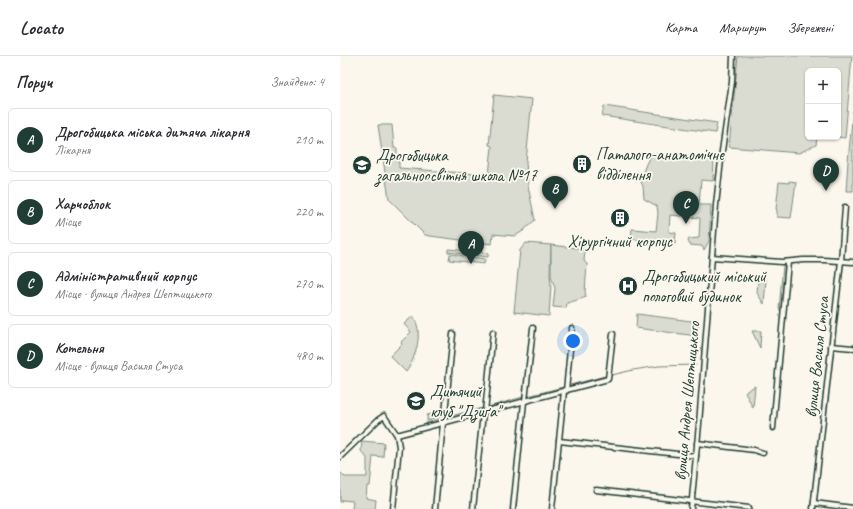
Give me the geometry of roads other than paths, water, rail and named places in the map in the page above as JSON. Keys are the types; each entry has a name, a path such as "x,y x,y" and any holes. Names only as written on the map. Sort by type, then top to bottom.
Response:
{"street":[{"name":"вулиця Андрея Шептицького","path":"691,509 716,203 732,82 733,56"},
{"name":"вулиця Василя Стуса","path":"814,509 841,261 845,207"},
{"path":"712,257 788,262 803,260 853,262"},
{"path":"773,428 788,262"},
{"path":"513,509 533,328"},
{"path":"552,509 572,328"},
{"path":"473,509 493,332"},
{"path":"435,509 453,334"},
{"path":"397,435 608,379 613,334"},
{"path":"831,346 853,348"},
{"path":"340,457 384,416 397,435 399,447 393,509"},
{"path":"559,441 696,456"},
{"path":"697,443 754,450 764,453"},
{"path":"596,490 749,508"},
{"path":"814,503 853,508"}],"waterway":[{"path":"612,375 659,366 696,365"},
{"path":"570,385 605,376"},
{"path":"528,396 563,387"},
{"path":"488,407 523,397"},
{"path":"447,417 482,408"},
{"path":"426,423 441,419"}],"place":[{"name":"Паталого-анатомічне відділення","path":"582,164"},
{"name":"Дрогобицька загальноосвітня школа №17","path":"362,165"},
{"name":"Котельня","path":"826,191"},
{"name":"Харчоблок","path":"555,209"},
{"name":"Хірургічний корпус","path":"620,218"},
{"name":"Адміністративний корпус","path":"686,224"},
{"name":"Дрогобицька міська дитяча лікарня","path":"471,264"},
{"name":"Дрогобицький міський пологовий будинок","path":"628,286"},
{"name":"Дитячий клуб \"Дзиґа\"","path":"416,401"}]}
